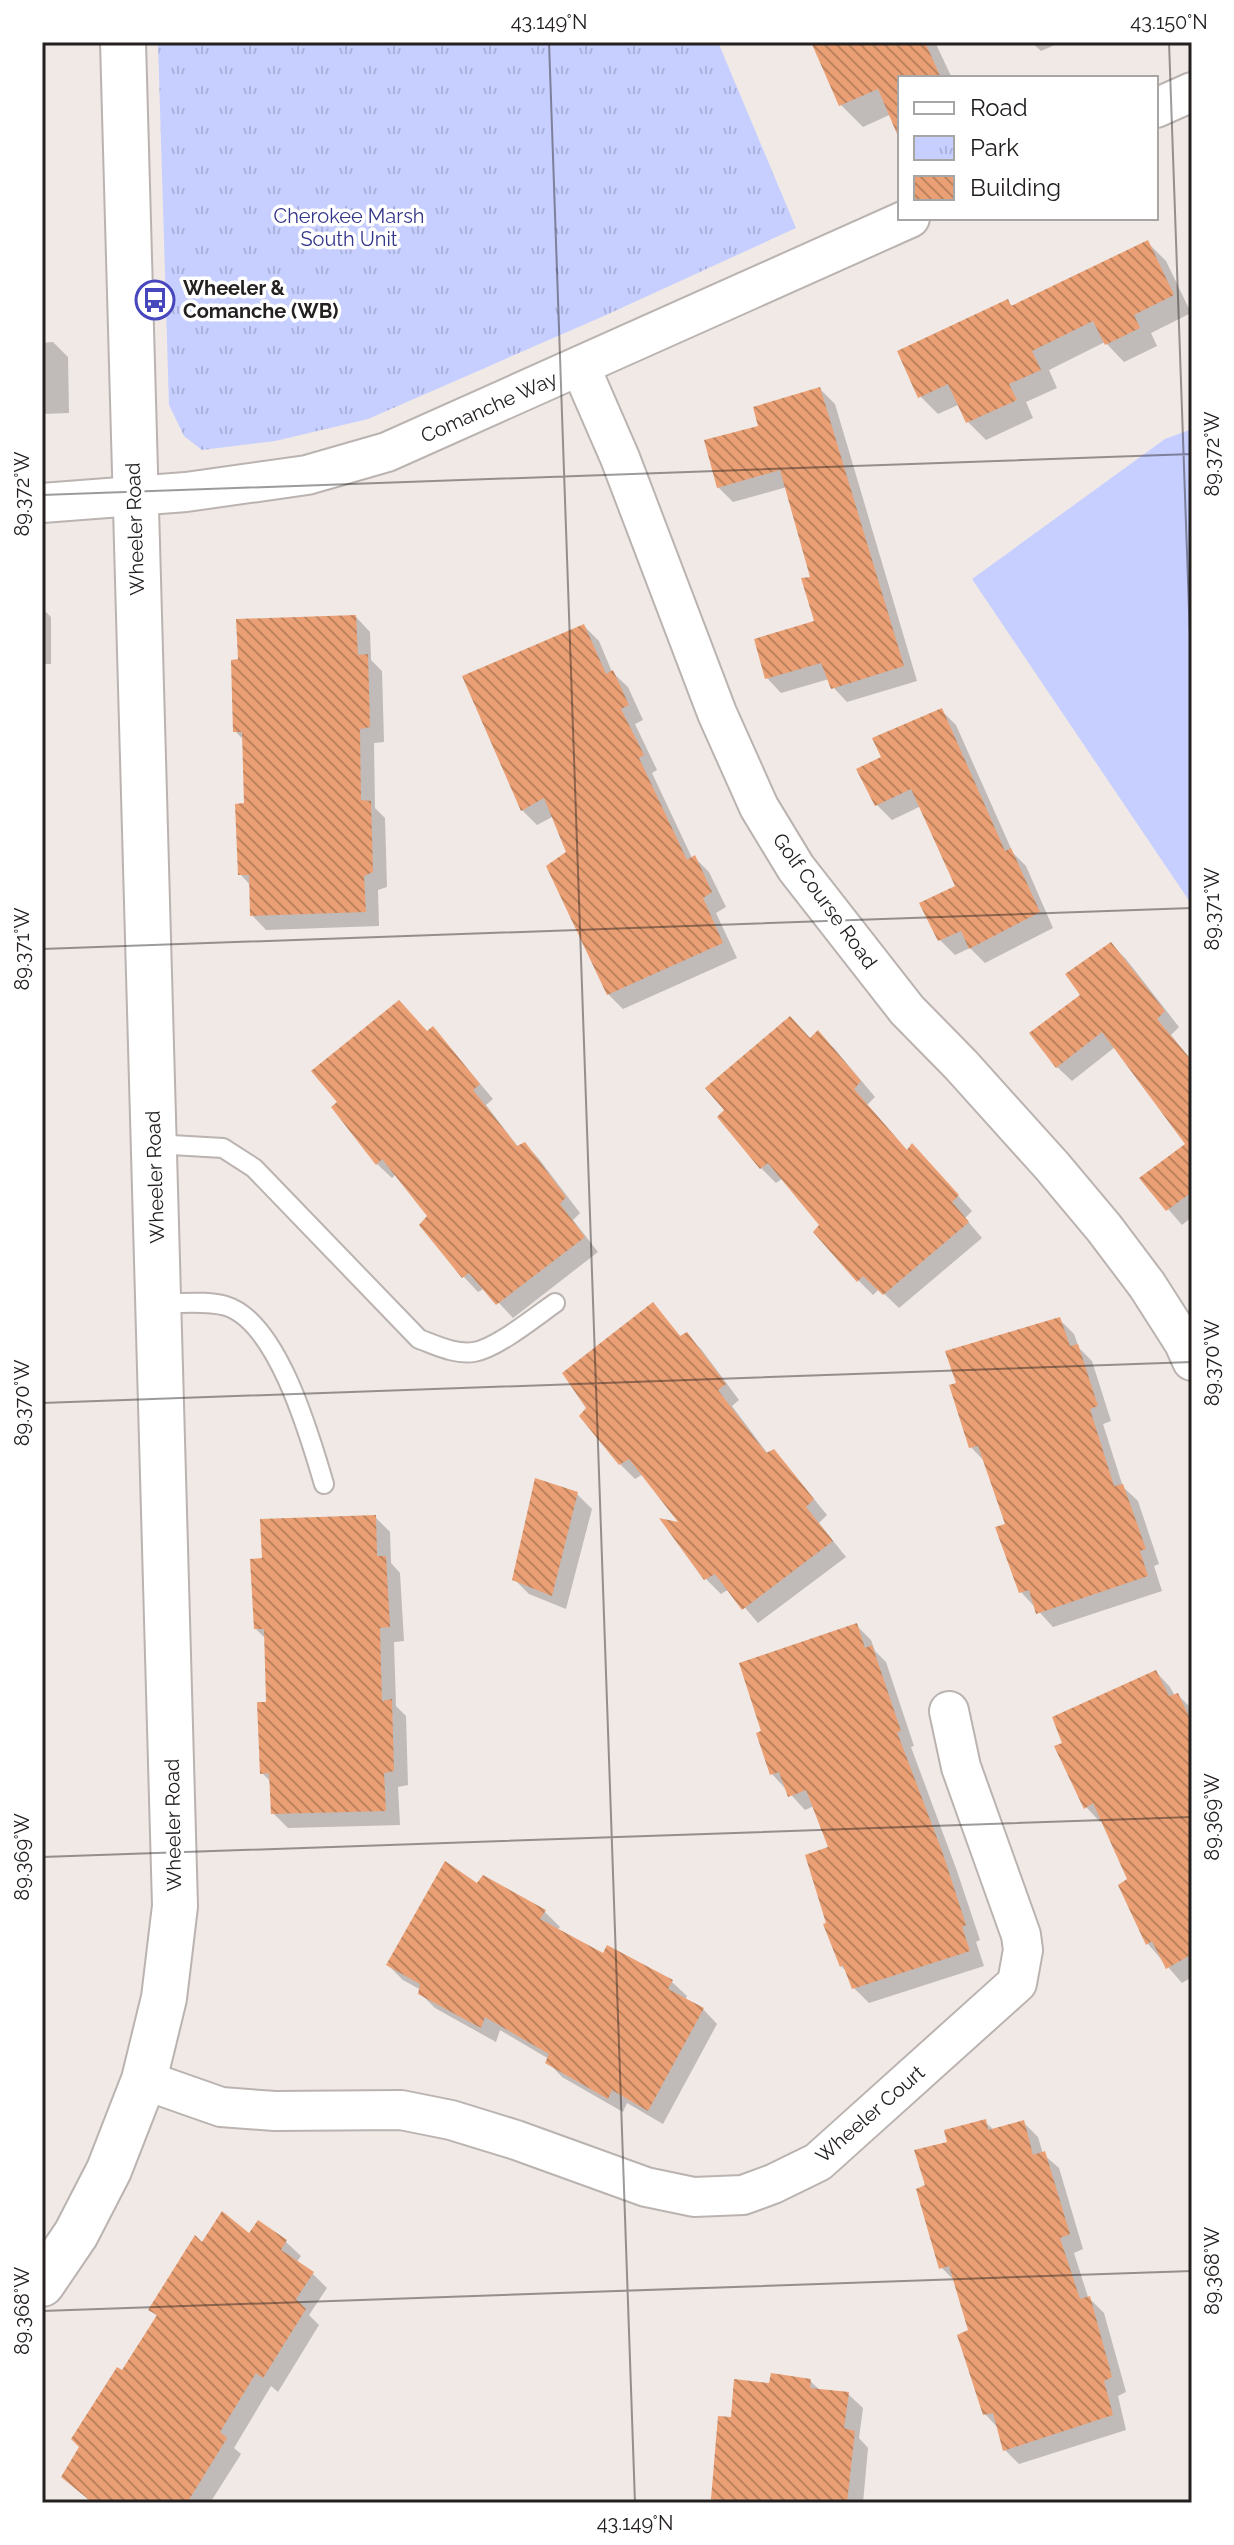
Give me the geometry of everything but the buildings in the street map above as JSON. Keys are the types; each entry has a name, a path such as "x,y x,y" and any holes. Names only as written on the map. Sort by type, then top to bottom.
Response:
{"street":[{"name":"Wheeler Road","path":"42,2284 76,2234 109,2170 144,2080 164,1998 175,1906 123,42"},
{"path":"1158,107 1192,92"},
{"name":"Comanche Way","path":"42,503 186,492 307,475 387,452 906,220"},
{"name":"Golf Course Road","path":"580,366 620,458 717,713 759,807 796,868 907,1010 981,1087 1104,1228 1147,1285 1192,1361"},
{"name":"Wheeler Court","path":"144,2080 221,2107 275,2111 401,2110 451,2120 646,2187 694,2197 743,2195 773,2184 818,2162 1017,1983 1023,1950 1021,1935 961,1767 949,1711"}],"lane":[{"path":"154,1144 223,1148 254,1168 419,1339 448,1350 474,1352 509,1336 555,1303"},
{"path":"159,1303 225,1305 248,1319 263,1336 295,1396 307,1424 324,1484"}],"green space":[{"name":"Cherokee Marsh South Unit","path":"158,42 718,42 796,228 368,419 275,441 202,450 184,436 169,405"},
{"path":"1192,429 1192,905 972,579 1165,439"}],"place":[{"name":"Wheeler & Comanche (WB)","path":"155,300"}]}
